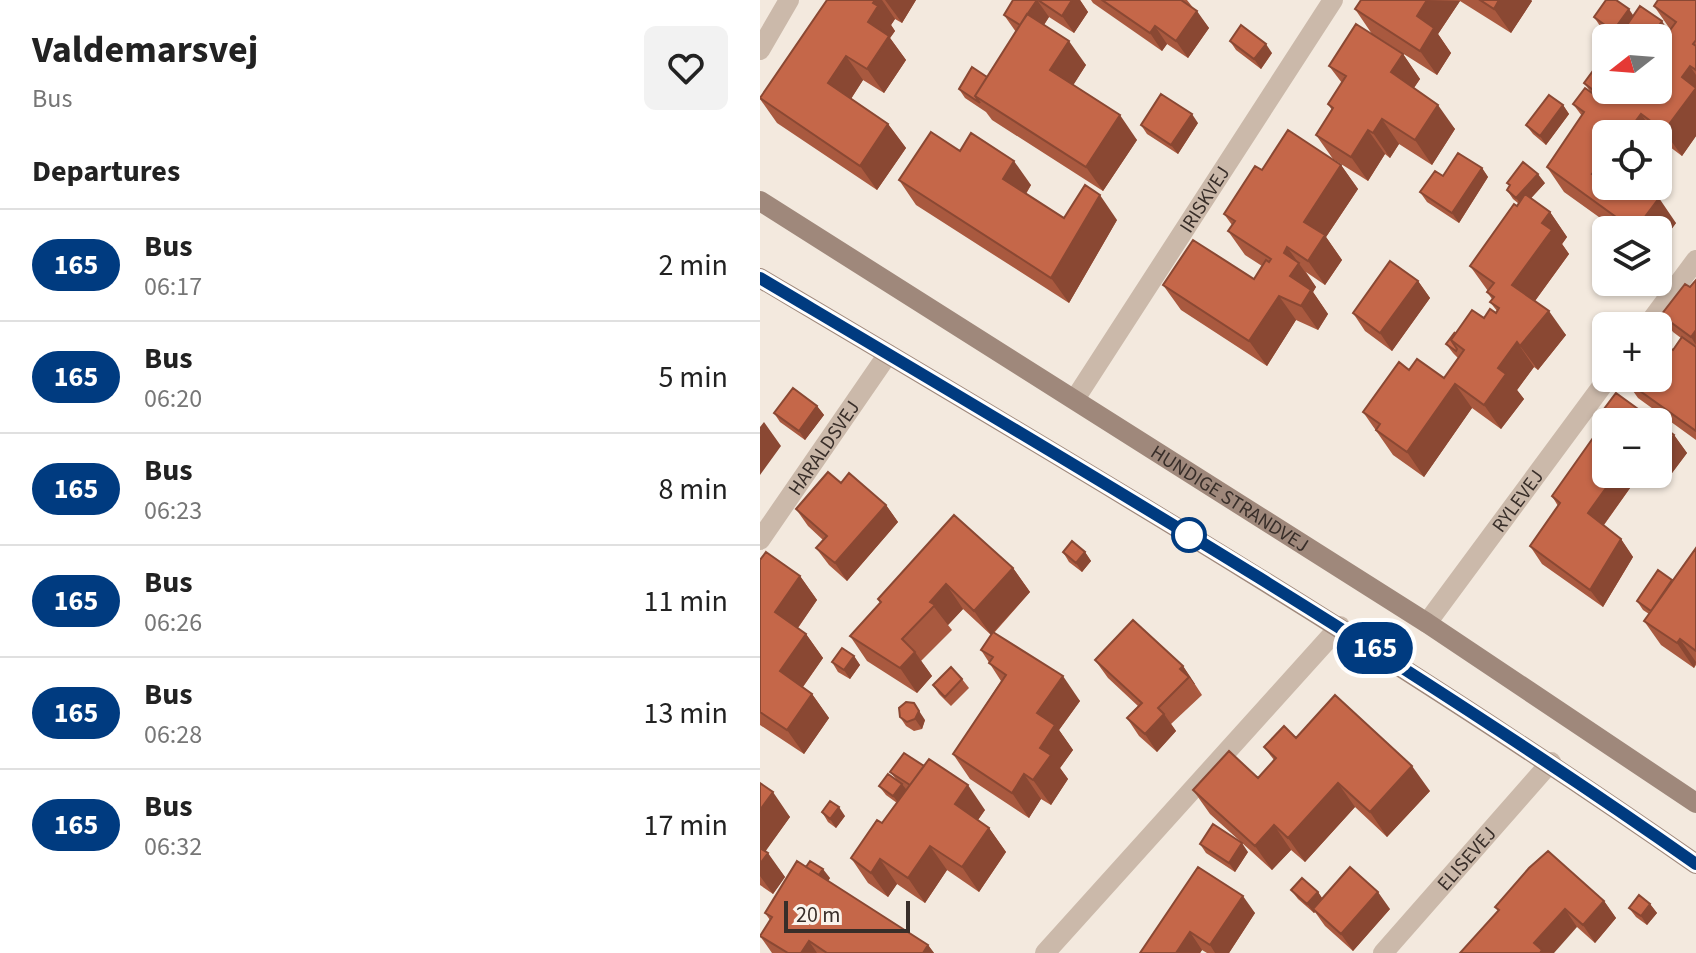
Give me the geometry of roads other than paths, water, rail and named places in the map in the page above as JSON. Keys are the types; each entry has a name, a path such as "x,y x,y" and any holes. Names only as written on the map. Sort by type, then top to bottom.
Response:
{"main road":[{"name":"HUNDIGE STRANDVEJ","path":"760,201 1427,623 1694,797"},
{"path":"760,278 1340,626 1551,762 1696,864"}],"street":[{"path":"760,50 789,0"},
{"name":"IRISKVEJ","path":"1075,399 1333,0"},
{"path":"1657,312 1696,260"},
{"name":"HARALDSVEJ","path":"760,540 888,354"},
{"name":"RYLEVEJ","path":"1427,623 1598,392"},
{"path":"1045,953 1340,626"},
{"name":"ELISEVEJ","path":"1383,953 1551,762"}]}
